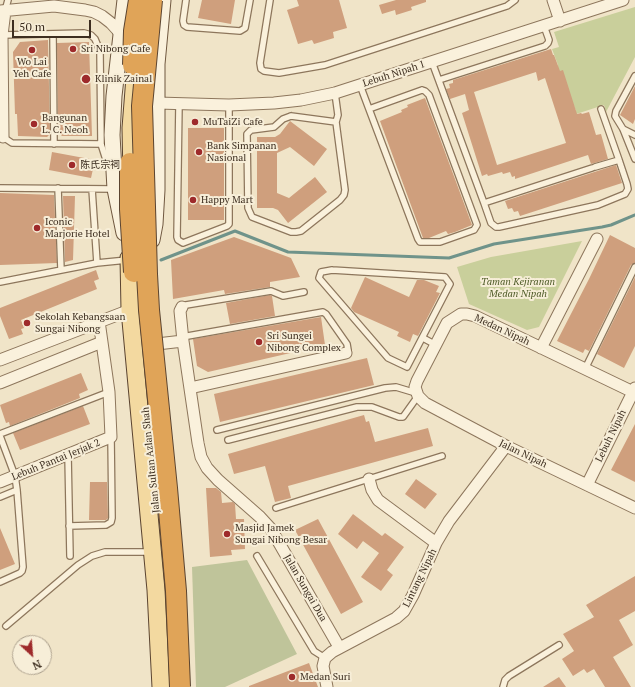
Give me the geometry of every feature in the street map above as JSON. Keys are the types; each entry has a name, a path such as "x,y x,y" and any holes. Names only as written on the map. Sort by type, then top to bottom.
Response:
{"highway":[{"name":"Jalan Sultan Azlan Shah","path":"139,0 134,31 130,208 136,310 162,587 166,687"},
{"name":"Jalan Sultan Azlan Shah","path":"152,0 142,106 147,274 149,310 175,583 180,687"}],"main road":[{"name":"Jalan Sultan Azlan Shah","path":"125,0 120,33 112,135 115,189 129,260"},
{"name":"Jalan Sultan Azlan Shah","path":"142,0 132,121 133,215 129,260 130,310 153,552 161,687"},
{"name":"Jalan Sultan Azlan Shah","path":"148,0 144,23 137,143 138,216 150,259"},
{"name":"Jalan Sultan Azlan Shah","path":"164,0 157,64 157,190 155,224 150,259 152,302 173,494 185,687"}],"street":[{"path":"54,6 69,0"},
{"path":"553,0 560,21"},
{"name":"Lebuh Nipah 1","path":"157,103 229,105 274,103 301,100 335,93 623,0"},
{"path":"3,137 1,35 4,7 54,6 94,12 111,23 120,33"},
{"name":"Medan Nipah","path":"541,348 597,239"},
{"name":"Jalan Sungai Dua","path":"182,308 180,311 183,339 201,457 207,468 218,480 260,517 271,529 339,647"},
{"path":"0,360 130,310"},
{"name":"Medan Nipah","path":"417,394 417,381 447,323 461,314 475,316 585,369 634,390"},
{"path":"99,321 109,392 111,437"},
{"path":"157,344 183,339"},
{"path":"0,383 102,342"},
{"path":"190,388 346,353"},
{"name":"Lebuh Nipah","path":"587,485 634,390"},
{"name":"Jalan Nipah","path":"417,394 425,404 506,446 635,508"},
{"name":"Lebuh Pantai Jerjak 2","path":"0,482 111,437"},
{"name":"Lintang Nipah","path":"325,658 339,647 396,618 404,611 414,595 436,543 449,521 506,446"},
{"path":"369,479 372,490 378,500 436,543"},
{"path":"325,658 324,671 328,687"}],"lane":[{"path":"186,0 183,21 184,25 187,27 240,31 245,28 250,0"},
{"path":"270,0 260,63 264,71 279,73 325,65 507,6 515,0"},
{"path":"439,80 545,46 549,40 544,26"},
{"path":"0,188 115,189 101,144 100,51 95,39 91,35 84,33 1,35"},
{"path":"53,34 54,144"},
{"path":"432,62 491,223 496,227 598,205 622,196 628,189 627,184 601,109"},
{"path":"635,76 616,111 615,116 623,129 635,159"},
{"path":"360,86 420,242 440,242 474,230 477,225 429,95 425,90 369,109"},
{"path":"335,93 338,115 336,122 345,190 344,195 340,200 301,231 291,232 252,217 248,208 248,131 274,127 283,119 291,116 336,122"},
{"path":"179,104 177,237 178,240 183,242 229,224 229,105"},
{"path":"623,129 635,135"},
{"path":"3,137 12,143 101,144"},
{"path":"484,203 619,160"},
{"path":"58,188 61,270"},
{"path":"92,189 97,263"},
{"path":"0,282 97,263 129,260"},
{"path":"585,369 635,268"},
{"path":"332,270 445,277 450,284 423,338 407,367 388,358 319,278 321,272 332,270"},
{"path":"182,308 186,305 271,291 283,296 304,292"},
{"path":"183,339 323,312 347,344 348,350 346,353"},
{"path":"423,338 436,345"},
{"path":"218,430 385,388 396,388 417,394 403,417 399,417 372,407 357,407 228,440"},
{"path":"0,582 20,573 23,567 15,476 0,435 109,392"},
{"path":"69,526 106,526 111,522 111,437"},
{"path":"68,455 70,556"},
{"path":"276,508 442,456"},
{"path":"0,497 17,490"},
{"path":"6,626 78,565 92,556 105,552 153,552"},
{"path":"256,556 314,651 325,658"},
{"path":"503,687 505,680 509,676 560,645"}],"green space":[{"path":"635,7 635,57 606,112 604,105 570,116 576,111 574,106 571,107 556,73 558,65 552,49 559,47 554,32"},
{"name":"Taman Kejiranan Medan Nipah","path":"582,241 539,327 527,330 469,304 457,267 491,257"},
{"path":"247,560 297,654 225,687 196,687 192,567"}],"building":[{"path":"202,0 235,0 231,24 198,18"},
{"path":"297,0 339,0 347,28 333,32 334,38 314,44 312,40 298,44 287,10 299,6"},
{"path":"396,0 426,0 426,2 411,7 412,10 396,15 395,10 382,14 379,5"},
{"path":"48,40 50,134 47,137 18,136 17,114 15,114 13,52 20,42"},
{"path":"89,42 92,136 62,136 58,132 57,43"},
{"path":"551,49 560,71 563,70 577,114 589,112 596,135 601,134 608,159 591,164 588,155 515,179 515,176 512,177 510,172 503,174 502,172 488,176 487,174 482,176 462,113 469,110 465,94 450,99 446,89 450,88 449,84 453,83 453,80","holes":["536,72 538,81 545,78 566,143 497,165 474,92"]},
{"path":"635,86 635,119 633,124 620,115"},
{"path":"425,98 472,225 448,234 446,231 429,238 423,238 380,121 402,112 401,110 408,107 407,105"},
{"path":"290,121 327,149 314,166 290,147 277,153 277,193 289,198 315,177 327,192 288,223 278,210 273,208 257,208 257,137 275,137 280,134"},
{"path":"188,128 224,128 224,220 188,220"},
{"name":"陈氏宗祠","path":"52,152 95,160 91,178 49,170"},
{"path":"616,165 622,183 520,216 518,211 514,212 512,208 508,209 505,201"},
{"name":"Iconic Marjorie Hotel","path":"0,193 54,195 57,263 0,265"},
{"path":"63,196 75,196 73,260 65,262"},
{"path":"610,235 635,248 635,263 631,265 589,351 585,349 583,353 557,341"},
{"path":"234,237 291,258 300,277 270,282 270,287 225,294 224,290 173,299 171,260"},
{"path":"96,270 99,279 94,281 97,289 21,320 24,328 21,329 23,334 9,339 0,316 0,308"},
{"path":"365,277 409,297 417,280 424,280 439,286 436,292 440,293 418,336 413,334 410,342 397,336 399,332 354,312 351,308"},
{"path":"635,277 635,346 624,368 597,354"},
{"path":"270,295 272,296 275,316 230,324 226,303"},
{"name":"Sri Sungei Nibong Complex","path":"321,317 325,345 208,372 197,366 193,339"},
{"path":"367,358 374,385 220,422 214,394"},
{"path":"81,373 88,390 79,394 80,398 10,426 9,422 6,423 0,405"},
{"path":"83,406 90,424 20,450 13,433"},
{"path":"364,415 366,422 369,421 375,442 428,428 433,446 288,486 291,498 275,502 265,466 234,474 228,454"},
{"path":"635,424 635,482 611,470"},
{"path":"416,479 437,494 425,509 405,494"},
{"path":"90,482 107,482 108,518 106,520 89,520"},
{"name":"Masjid Jamek Sungai Nibong Besar","path":"206,488 216,488 221,492 222,503 233,502 235,504 236,519 244,519 245,549 231,550 232,555 210,557"},
{"path":"353,514 382,536 385,533 404,547 387,570 393,575 381,591 361,577 379,553 363,541 357,549 338,534"},
{"path":"318,519 363,602 341,614 295,530"},
{"path":"0,528 15,564 0,570"},
{"path":"635,576 635,611 619,620 633,645 613,657 631,687 605,687 594,669 587,673 584,669 573,676 562,659 574,651 563,634 594,617 586,605"},
{"name":"Medan Suri","path":"309,663 318,687 249,687 249,686"},
{"path":"559,677 566,687 543,687"}],"waterway":[{"path":"161,260 235,231 288,252 449,258 494,244 611,225 635,215"}],"place":[{"name":"Sri Nibong Cafe","path":"73,49"},
{"name":"Wo Lai Yeh Cafe","path":"32,50"},
{"name":"Klinik Zainal","path":"86,79"},
{"name":"MuTaiZi Cafe","path":"195,122"},
{"name":"Bangunan L. C. Neoh","path":"34,124"},
{"name":"Bank Simpanan Nasional","path":"199,152"},
{"name":"陈氏宗祠","path":"72,165"},
{"name":"Happy Mart","path":"193,200"},
{"name":"Iconic Marjorie Hotel","path":"37,228"},
{"name":"Sekolah Kebangsaan Sungai Nibong","path":"27,323"},
{"name":"Sri Sungei Nibong Complex","path":"259,342"},
{"name":"Masjid Jamek Sungai Nibong Besar","path":"227,534"},
{"name":"Medan Suri","path":"292,677"}]}
